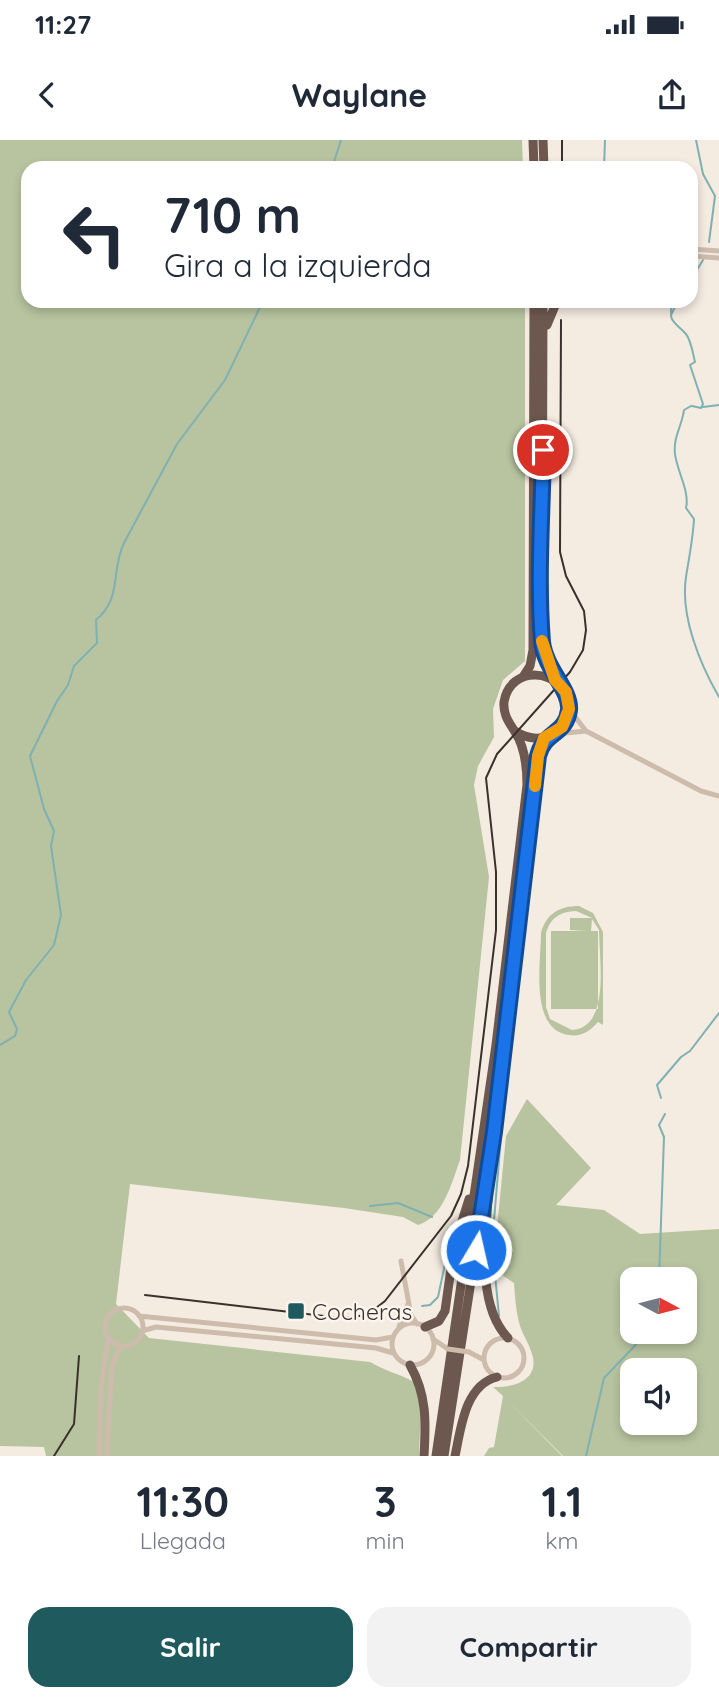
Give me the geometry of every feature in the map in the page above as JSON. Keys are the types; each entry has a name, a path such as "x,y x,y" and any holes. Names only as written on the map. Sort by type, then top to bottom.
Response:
{"highway":[{"path":"533,140 534,161"},
{"path":"543,140 544,161"},
{"path":"436,1456 498,1032 527,785 525,761 515,731 506,718 505,702 511,687 523,677 530,666 533,650 534,308"},
{"path":"515,731 529,738 544,738 555,734 565,723 569,709 566,692 555,680 542,640 543,308"},
{"path":"544,340 552,308"},
{"path":"523,677 539,674 555,680"},
{"path":"444,1456 494,1132 538,756 544,738"},
{"path":"494,1132 487,1223 488,1278 492,1316 508,1338"},
{"path":"421,1326 439,1321 444,1315 454,1247 477,1170"},
{"path":"410,1365 425,1407 424,1456"},
{"path":"456,1456 475,1390 483,1382 497,1377"}],"street":[{"path":"698,250 719,251"},
{"path":"698,256 719,258"},
{"path":"569,709 586,731 701,791 719,796"},
{"path":"555,734 586,731"},
{"path":"401,1261 408,1304 421,1326 433,1339 448,1349"},
{"path":"393,1353 393,1337 408,1304"},
{"path":"99,1456 106,1320 114,1311 131,1309 139,1316 376,1340 393,1337"},
{"path":"139,1316 142,1331"},
{"path":"399,1328 421,1326"},
{"path":"107,1337 121,1346 132,1344 142,1331 156,1327 376,1348 393,1353 400,1361 410,1365 423,1363 431,1353 433,1339"},
{"path":"431,1353 448,1349 469,1352 485,1350 495,1340 508,1338 521,1347 523,1365 510,1378 497,1377 488,1370 484,1360 485,1350"},
{"path":"107,1456 111,1365 121,1346"},
{"path":"469,1352 484,1360"}],"green space":[{"path":"0,140 522,140 523,161 21,161 21,308 525,308 525,661 503,680 493,709 494,737 478,766 474,785 489,877 460,1160 450,1188 434,1215 418,1225 403,1217 344,1208 130,1184 116,1304 149,1338 370,1362 409,1379 414,1382 421,1406 419,1456 46,1456 44,1447 0,1446"},
{"path":"579,906 593,913 603,932 603,1025 598,1022 585,1033 577,1035 556,1030 548,1021 543,1008 539,977 543,926 554,912","holes":["576,911 592,918 570,918 570,930 587,931 551,931 551,1009 596,1009 593,1017 584,1026 572,1030 550,1019 546,1007 546,933 553,919 565,913","592,919 599,930 601,973 598,1003 598,931 591,931"]},
{"path":"527,1099 591,1168 556,1205 604,1210 640,1234 719,1229 719,1456 563,1456 504,1397 562,1456 484,1456 489,1448 494,1447 503,1396 493,1387 518,1383 530,1375 533,1369 530,1348 519,1321 514,1283 493,1269 506,1136"}],"waterway":[{"path":"334,161 341,140"},
{"path":"604,161 605,140"},
{"path":"696,140 703,174 715,196 709,242"},
{"path":"698,268 703,260"},
{"path":"0,1045 15,1036 17,1029 9,1012 26,980 54,945 61,915 51,846 54,831 44,809 30,756 57,701 68,685 74,666 97,643 96,620 110,602 124,543 177,444 225,380 260,308"},
{"path":"671,308 673,321 691,343 695,362 690,365 703,404 701,408 692,406"},
{"path":"671,315 674,308"},
{"path":"703,407 719,405"},
{"path":"691,406 684,410 675,448 686,495 686,508 694,519 686,577 686,608 693,639 719,697"},
{"path":"661,1098 657,1085 681,1057 690,1051 719,1013"},
{"path":"659,1267 664,1137 659,1125 665,1114"},
{"path":"499,1316 492,1244 501,1137"},
{"path":"370,1206 398,1203 432,1217"},
{"path":"422,1306 430,1305 438,1297 449,1245 447,1240"},
{"path":"586,1456 604,1378 637,1344"}],"tram line":[{"path":"562,140 562,161"},
{"path":"145,1295 341,1318 367,1315 385,1301 451,1216 461,1194 468,1166 496,930 496,872 486,778 497,754 570,672 583,650 586,630 584,611 566,576 560,552 561,320"},
{"path":"54,1456 74,1424 79,1356"}],"slow traffic":[{"path":"535,786 538,756 544,738 555,734 562,727 569,709 566,692 555,680 542,641"}],"place":[{"name":"Cocheras","path":"296,1311"}],"route":[{"path":"476,1250 522,913 538,756 544,738 555,734 562,727 569,709 566,692 555,680 542,640 543,450"}]}
